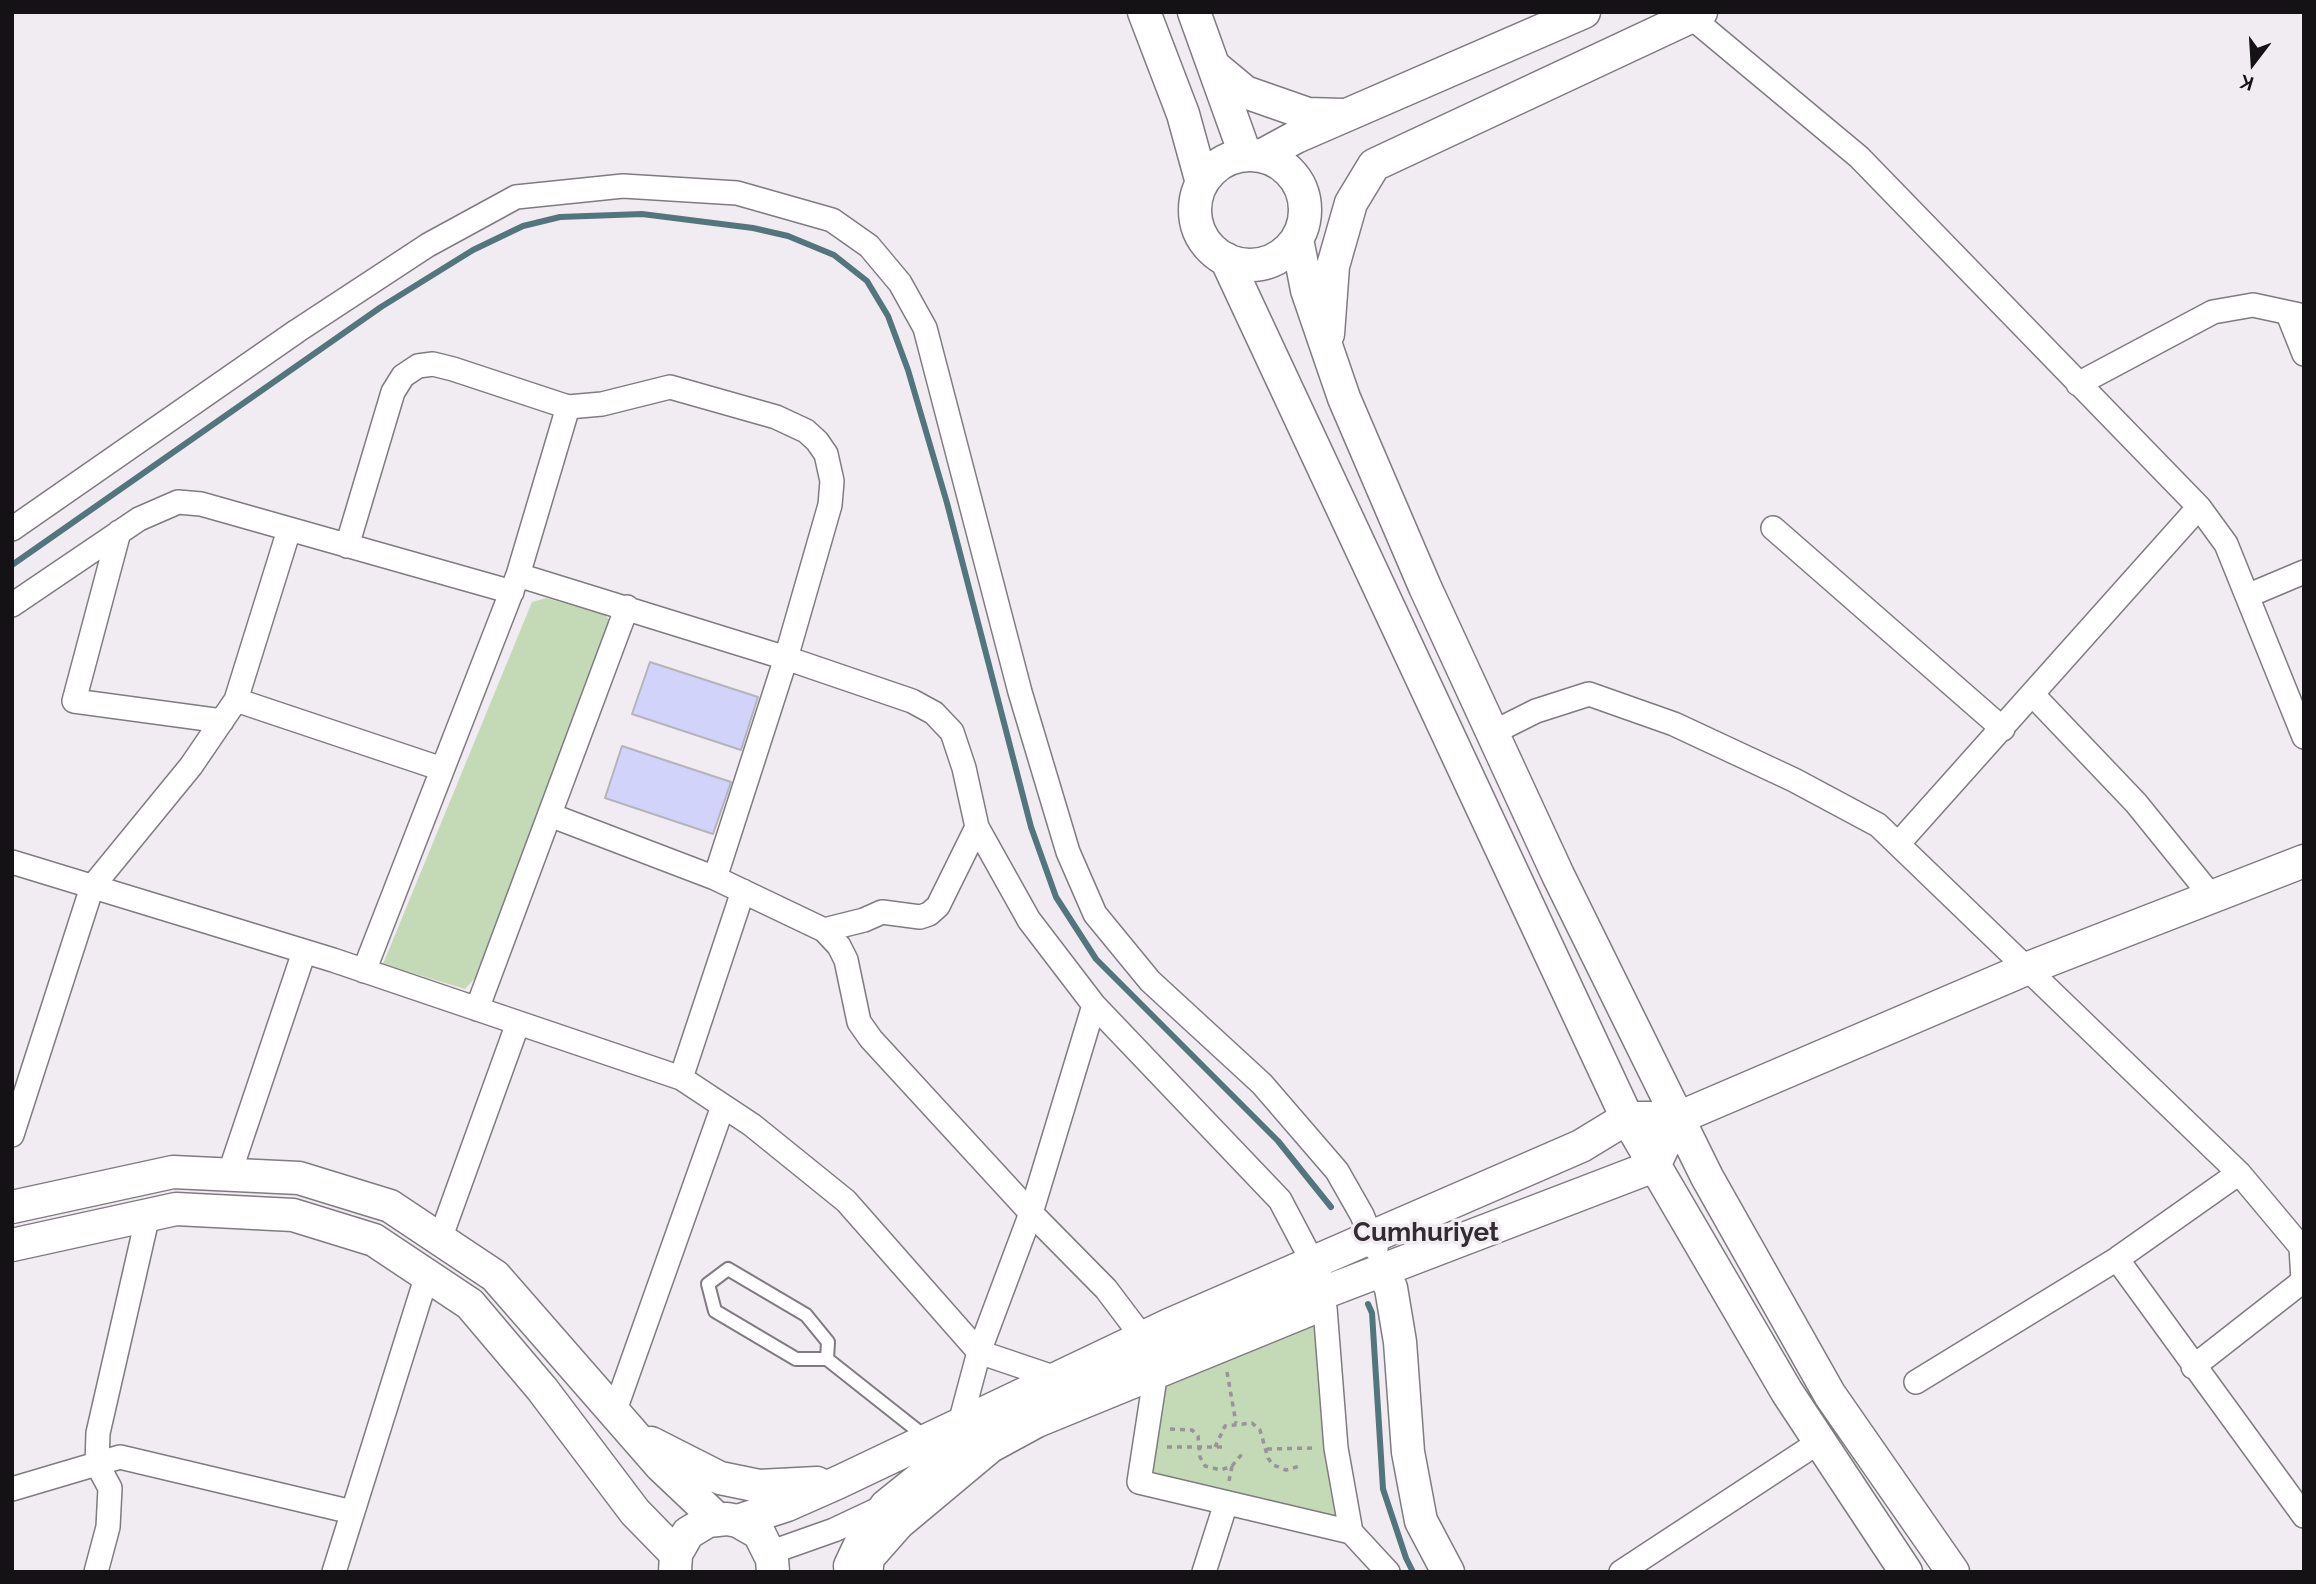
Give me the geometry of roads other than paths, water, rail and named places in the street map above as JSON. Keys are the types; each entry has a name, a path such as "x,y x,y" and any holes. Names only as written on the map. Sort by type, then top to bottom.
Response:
{"main road":[{"path":"1144,12 1183,114 1202,183"},
{"path":"1194,12 1213,66 1253,155 1290,171 1302,192 1301,227 1307,290 1344,398 1425,587 1492,733 1678,1118 1707,1177 1830,1395 1953,1572"},
{"path":"1584,12 1253,155 1220,164 1202,183 1195,199 1195,217 1200,235 1211,249 1226,260 1241,264 1273,260 1301,227 1374,165 1696,15"},
{"path":"1213,66 1245,92 1308,114 1347,115"},
{"path":"1328,349 1333,266 1351,203 1374,165"},
{"path":"1226,260 1627,1118 1819,1442 1906,1572"},
{"path":"12,1245 176,1209 293,1215 373,1240 470,1304 542,1389 674,1565 688,1534 698,1526 787,1505 1143,1338 1581,1146 1627,1118 1678,1118 2026,969 2304,861"},
{"path":"850,1572 850,1566 865,1534 886,1506 932,1469 1049,1404 1148,1360 1326,1299 1382,1269 1654,1166 1678,1118"},
{"path":"12,1207 173,1172 299,1178 390,1206 495,1276 623,1423 727,1520 759,1534 776,1565"},
{"path":"1382,1269 1391,1288 1400,1342 1408,1452 1421,1521 1448,1572"},
{"path":"623,1423 720,1478 760,1486 839,1482"}],"street":[{"path":"1696,15 1859,158 2199,508 2226,544 2304,737"},
{"path":"12,529 319,316 428,245 516,197 623,186 737,193 832,220 869,246 900,283 925,328 1020,692 1068,852 1095,914 1150,981 1271,1094 1337,1171 1373,1237 1382,1269"},
{"path":"2078,384 2213,312 2253,305 2296,315 2304,354"},
{"path":"347,546 393,392 402,376 418,366 433,364 453,369 568,407 602,404 670,387 776,416 806,430 827,454 832,481 830,505 786,658 715,878"},
{"path":"364,971 515,584 568,407"},
{"path":"12,605 139,519 178,502 201,504 347,546 627,607 912,701 934,713 952,732 964,768 977,827 1029,920 1094,1005 1280,1200 1314,1262 1326,1299 1336,1448 1351,1532"},
{"path":"1898,844 2199,508"},
{"path":"1773,528 2003,729"},
{"path":"12,1135 92,887 191,766 236,700 289,530"},
{"path":"120,532 74,701 222,721"},
{"path":"2247,596 2304,572"},
{"path":"477,1009 627,607"},
{"path":"1492,733 1536,711 1589,694 1674,724 1782,774 1878,825 2239,1173 2301,1247 2303,1281 2193,1367"},
{"path":"2033,695 2136,803 2213,897"},
{"path":"236,700 442,769"},
{"path":"550,815 715,878 824,930 839,946 846,960 859,1022 871,1039 1031,1213 1106,1289 1143,1338"},
{"path":"824,930 864,920 882,912 920,917 929,914 938,906 977,827"},
{"path":"12,862 304,951 681,1078 752,1125 846,1201 979,1352 1056,1378"},
{"path":"681,1078 744,891"},
{"path":"229,1175 304,951"},
{"path":"960,1423 979,1352 1031,1213 1094,1005"},
{"path":"440,1239 517,1023"},
{"path":"623,1423 723,1106"},
{"path":"1916,1382 2117,1259 2239,1173"},
{"path":"96,1572 108,1527 110,1488 97,1464 98,1433 148,1215"},
{"path":"2117,1259 2304,1516"},
{"path":"334,1572 427,1275"},
{"path":"871,1572 872,1560 902,1526 993,1450 1039,1424 1224,1350 1326,1299"},
{"path":"1155,1378 1152,1447 1139,1482 1351,1532 1395,1567"},
{"path":"1620,1572 1819,1442"},
{"path":"12,1489 120,1457 352,1511"},
{"path":"1204,1572 1226,1503"},
{"path":"776,1565 834,1530 886,1506"}],"lane":[{"path":"827,1359 828,1342 806,1315 728,1269 708,1284 715,1311 796,1359 827,1359 918,1431 925,1440"}],"waterway":[{"path":"12,565 381,307 473,250 523,226 560,217 642,214 753,228 788,236 834,255 867,281 888,316 908,370 947,503 1031,827 1056,897 1096,959 1278,1141 1331,1207"},
{"path":"1368,1304 1372,1313 1383,1489 1413,1572"}],"district":[{"name":"Cumhuriyet","path":"1426,1233"}]}
